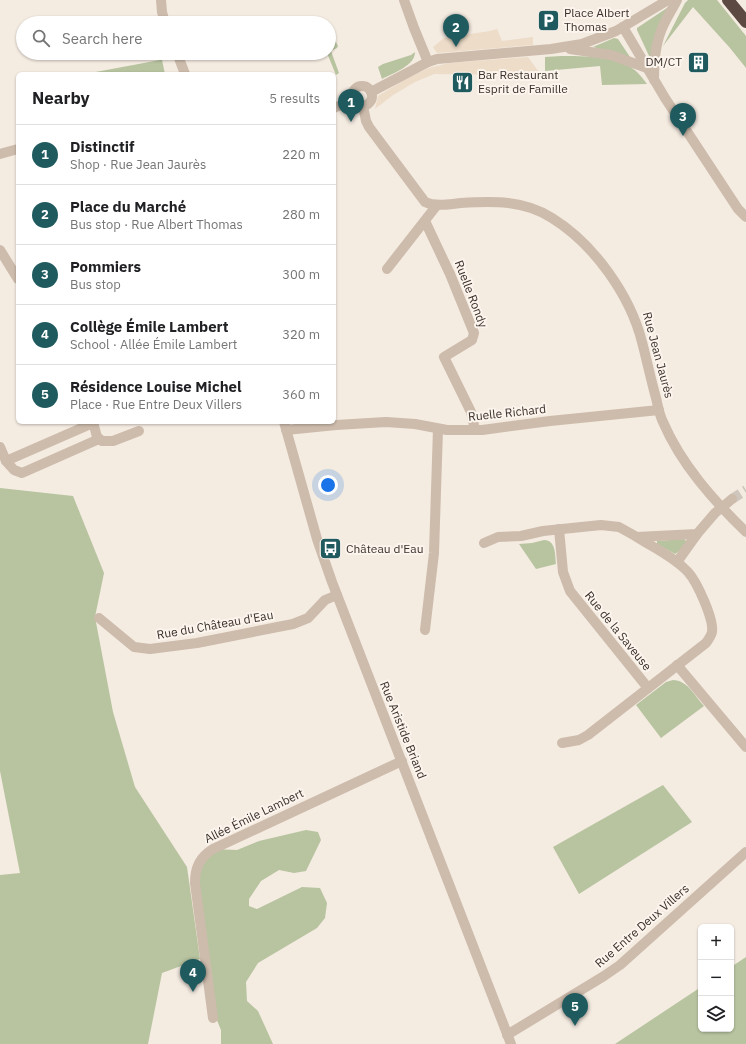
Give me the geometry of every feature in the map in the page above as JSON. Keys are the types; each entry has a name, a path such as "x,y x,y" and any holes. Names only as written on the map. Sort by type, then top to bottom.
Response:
{"highway":[{"path":"728,0 746,22"}],"street":[{"path":"161,0 163,16"},
{"path":"404,0 428,62"},
{"path":"371,92 428,62 448,58 560,48 587,42 623,27 668,0"},
{"path":"654,80 655,55 659,38 677,0"},
{"path":"623,27 654,80 738,209 746,217"},
{"path":"560,48 611,55 647,68"},
{"path":"180,60 184,72"},
{"path":"358,86 364,86 371,92 372,96 368,104 363,106 357,105 353,100 352,93 358,86"},
{"path":"336,107 353,100"},
{"path":"363,106 366,121 413,187 425,202 437,205 387,269"},
{"path":"0,154 16,150"},
{"path":"732,198 746,208"},
{"name":"Rue Jean Jaurès","path":"437,205 484,202 518,204 544,213 575,235 607,270 620,288 631,309 642,341 663,422 685,462 722,507 746,532"},
{"name":"Ruelle Rondy","path":"425,221 450,274 474,333 472,340 444,357 471,412 475,430"},
{"path":"0,250 16,276"},
{"name":"Ruelle Richard","path":"285,426 386,422 414,424 438,428 475,430 497,429 550,421 659,410"},
{"path":"6,461 91,424"},
{"path":"93,424 97,437 108,442 139,431"},
{"name":"Rue Aristide Briand","path":"285,426 317,539 337,595 363,666 402,761 509,1040"},
{"path":"425,630 434,553 438,428"},
{"path":"0,447 6,461 14,470 22,473 99,439"},
{"path":"677,562 698,534 722,507 732,499"},
{"name":"Rue de la Saveuse","path":"608,525 619,527 637,537 677,562 689,573 711,617 712,627 711,636 706,643 648,688 570,591 563,572 559,529 608,525"},
{"path":"484,543 498,537 521,536 559,529"},
{"path":"637,537 698,534"},
{"name":"Rue du Château d'Eau","path":"99,618 134,647 159,649 293,624 308,618 325,600 337,595"},
{"path":"677,665 746,747"},
{"path":"562,743 579,740 588,735 648,688"},
{"name":"Allée Émile Lambert","path":"213,1018 194,882 198,863 213,849 402,761"},
{"name":"Rue Entre Deux Villers","path":"509,1040 620,965 746,852"}],"green space":[{"path":"688,0 717,0 746,36 746,68 693,7 663,46 685,3"},
{"path":"668,8 650,58 637,28"},
{"path":"614,38 618,39 630,57 593,47"},
{"path":"415,52 414,57 407,65 397,72 382,79 378,67 411,55"},
{"path":"580,56 612,60 630,67 637,72 647,84 602,85 600,66 545,71 545,57"},
{"path":"162,60 165,72 96,72"},
{"path":"330,60 334,60 339,73 336,75"},
{"path":"0,488 73,496 104,573 95,617 113,712 135,787 187,867 200,959 162,973 148,1044 0,1044 0,875 20,873 0,771"},
{"path":"684,539 687,542 675,554 657,544 657,541"},
{"path":"544,540 551,542 553,545 556,564 536,569 519,544"},
{"path":"673,680 687,686 704,706 661,738 636,705 666,682"},
{"path":"663,785 692,822 579,894 553,847"},
{"path":"306,830 318,832 321,840 306,871 294,873 279,870 261,881 249,899 249,906 257,909 302,887 320,888 327,903 325,918 317,928 258,963 246,982 247,1001 258,1011 273,1044 221,1044 221,1030 211,1006 195,883 202,858 213,849 237,850 259,841"},
{"path":"746,957 746,1044 615,1044 698,989 698,1032 734,1032 734,965"}],"shaded area":[{"path":"497,29 502,41 533,37 533,45 437,53 433,47 444,38"},
{"path":"528,57 541,75 434,74 415,82 393,95 375,109 378,96 406,79 429,68 449,63"}],"tunnel":[{"path":"732,499 746,490"}],"place":[{"name":"Place Albert Thomas","path":"548,20"},
{"name":"Place du Marché","path":"456,47"},
{"name":"DM/CT","path":"698,62"},
{"name":"Bar Restaurant Esprit de Famille","path":"463,82"},
{"name":"Distinctif","path":"351,122"},
{"name":"Pommiers","path":"683,136"},
{"name":"Château d'Eau","path":"330,549"},
{"name":"Collège Émile Lambert","path":"193,992"},
{"name":"Résidence Louise Michel","path":"575,1026"}]}
